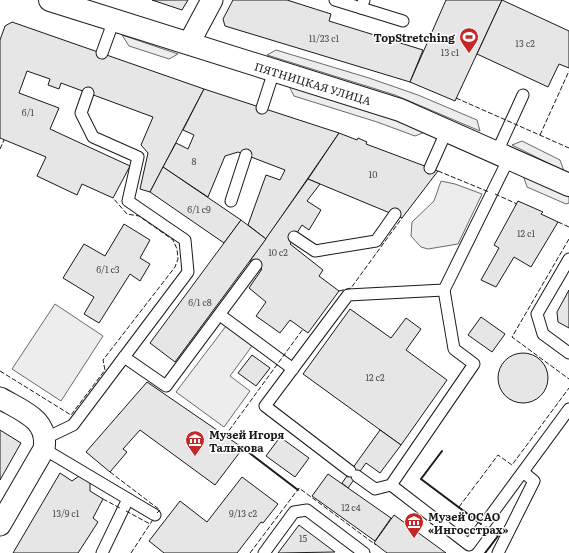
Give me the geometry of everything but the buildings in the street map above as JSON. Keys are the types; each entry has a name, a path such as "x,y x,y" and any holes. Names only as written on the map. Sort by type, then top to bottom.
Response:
{"street":[{"name":"ПЯТНИЦКАЯ УЛИЦА","path":"50,0 400,110 569,185"},
{"path":"189,43 212,0"},
{"path":"0,398 36,419 43,429 45,443 0,525"}],"lane":[{"path":"335,0 363,4 403,21"},
{"path":"102,53 114,20"},
{"path":"262,108 274,71"},
{"path":"88,93 81,113 93,137 138,157 128,201 185,240 188,272 74,425 45,443 156,516"},
{"path":"444,290 348,295 266,406 375,489 391,484 474,364 454,349 444,290 503,155 523,95"},
{"path":"430,168 447,130"},
{"path":"231,201 246,154"},
{"path":"294,237 315,251 376,241 395,214"},
{"path":"569,259 538,314 543,334 569,353"},
{"path":"124,357 166,386 256,265"},
{"path":"220,314 293,369"},
{"path":"391,484 469,545 569,409"},
{"path":"498,553 534,481 522,472"},
{"path":"102,553 128,499"},
{"path":"264,553 294,512 307,510 364,553"}],"shaded area":[{"path":"122,35 178,54 169,59 129,46"},
{"path":"276,50 369,78 418,95 477,120 480,131 395,95 267,55"},
{"path":"289,86 380,114 425,132 415,136 377,122 294,96"},
{"path":"522,141 560,160 564,171 512,145"},
{"path":"523,175 569,197 569,203 566,204 527,187"},
{"path":"441,181 455,184 482,194 458,244 428,249 421,247 411,236 412,222 434,201"},
{"path":"55,304 103,336 61,401 12,369"},
{"path":"226,326 252,346 230,376 250,391 224,427 176,392"}],"fence":[{"path":"540,135 569,71"},
{"path":"456,98 569,148"},
{"path":"0,149 4,140"},
{"path":"438,171 489,192"},
{"path":"495,194 517,204"},
{"path":"0,371 71,415 105,370 103,360 175,267 178,259 177,249 173,240 139,216 127,214 113,198"},
{"path":"339,291 351,288 402,218"},
{"path":"558,222 569,227"},
{"path":"569,239 512,337 569,379"},
{"path":"225,436 303,329"},
{"path":"459,507 498,455 512,465 569,388"},
{"path":"110,472 160,510 157,513"},
{"path":"250,553 299,488 376,545"},
{"path":"103,499 120,508"},
{"path":"126,511 150,524"},
{"path":"131,553 154,518"}],"wall":[{"path":"243,448 298,490"},
{"path":"442,451 421,479 481,524"},
{"path":"485,553 498,536 486,527"}],"place":[{"name":"TopStretching","path":"469,54"},
{"name":"Музей Игоря Талькова","path":"195,457"},
{"name":"Музей ОСАО «Ингосстрах»","path":"414,539"}]}
